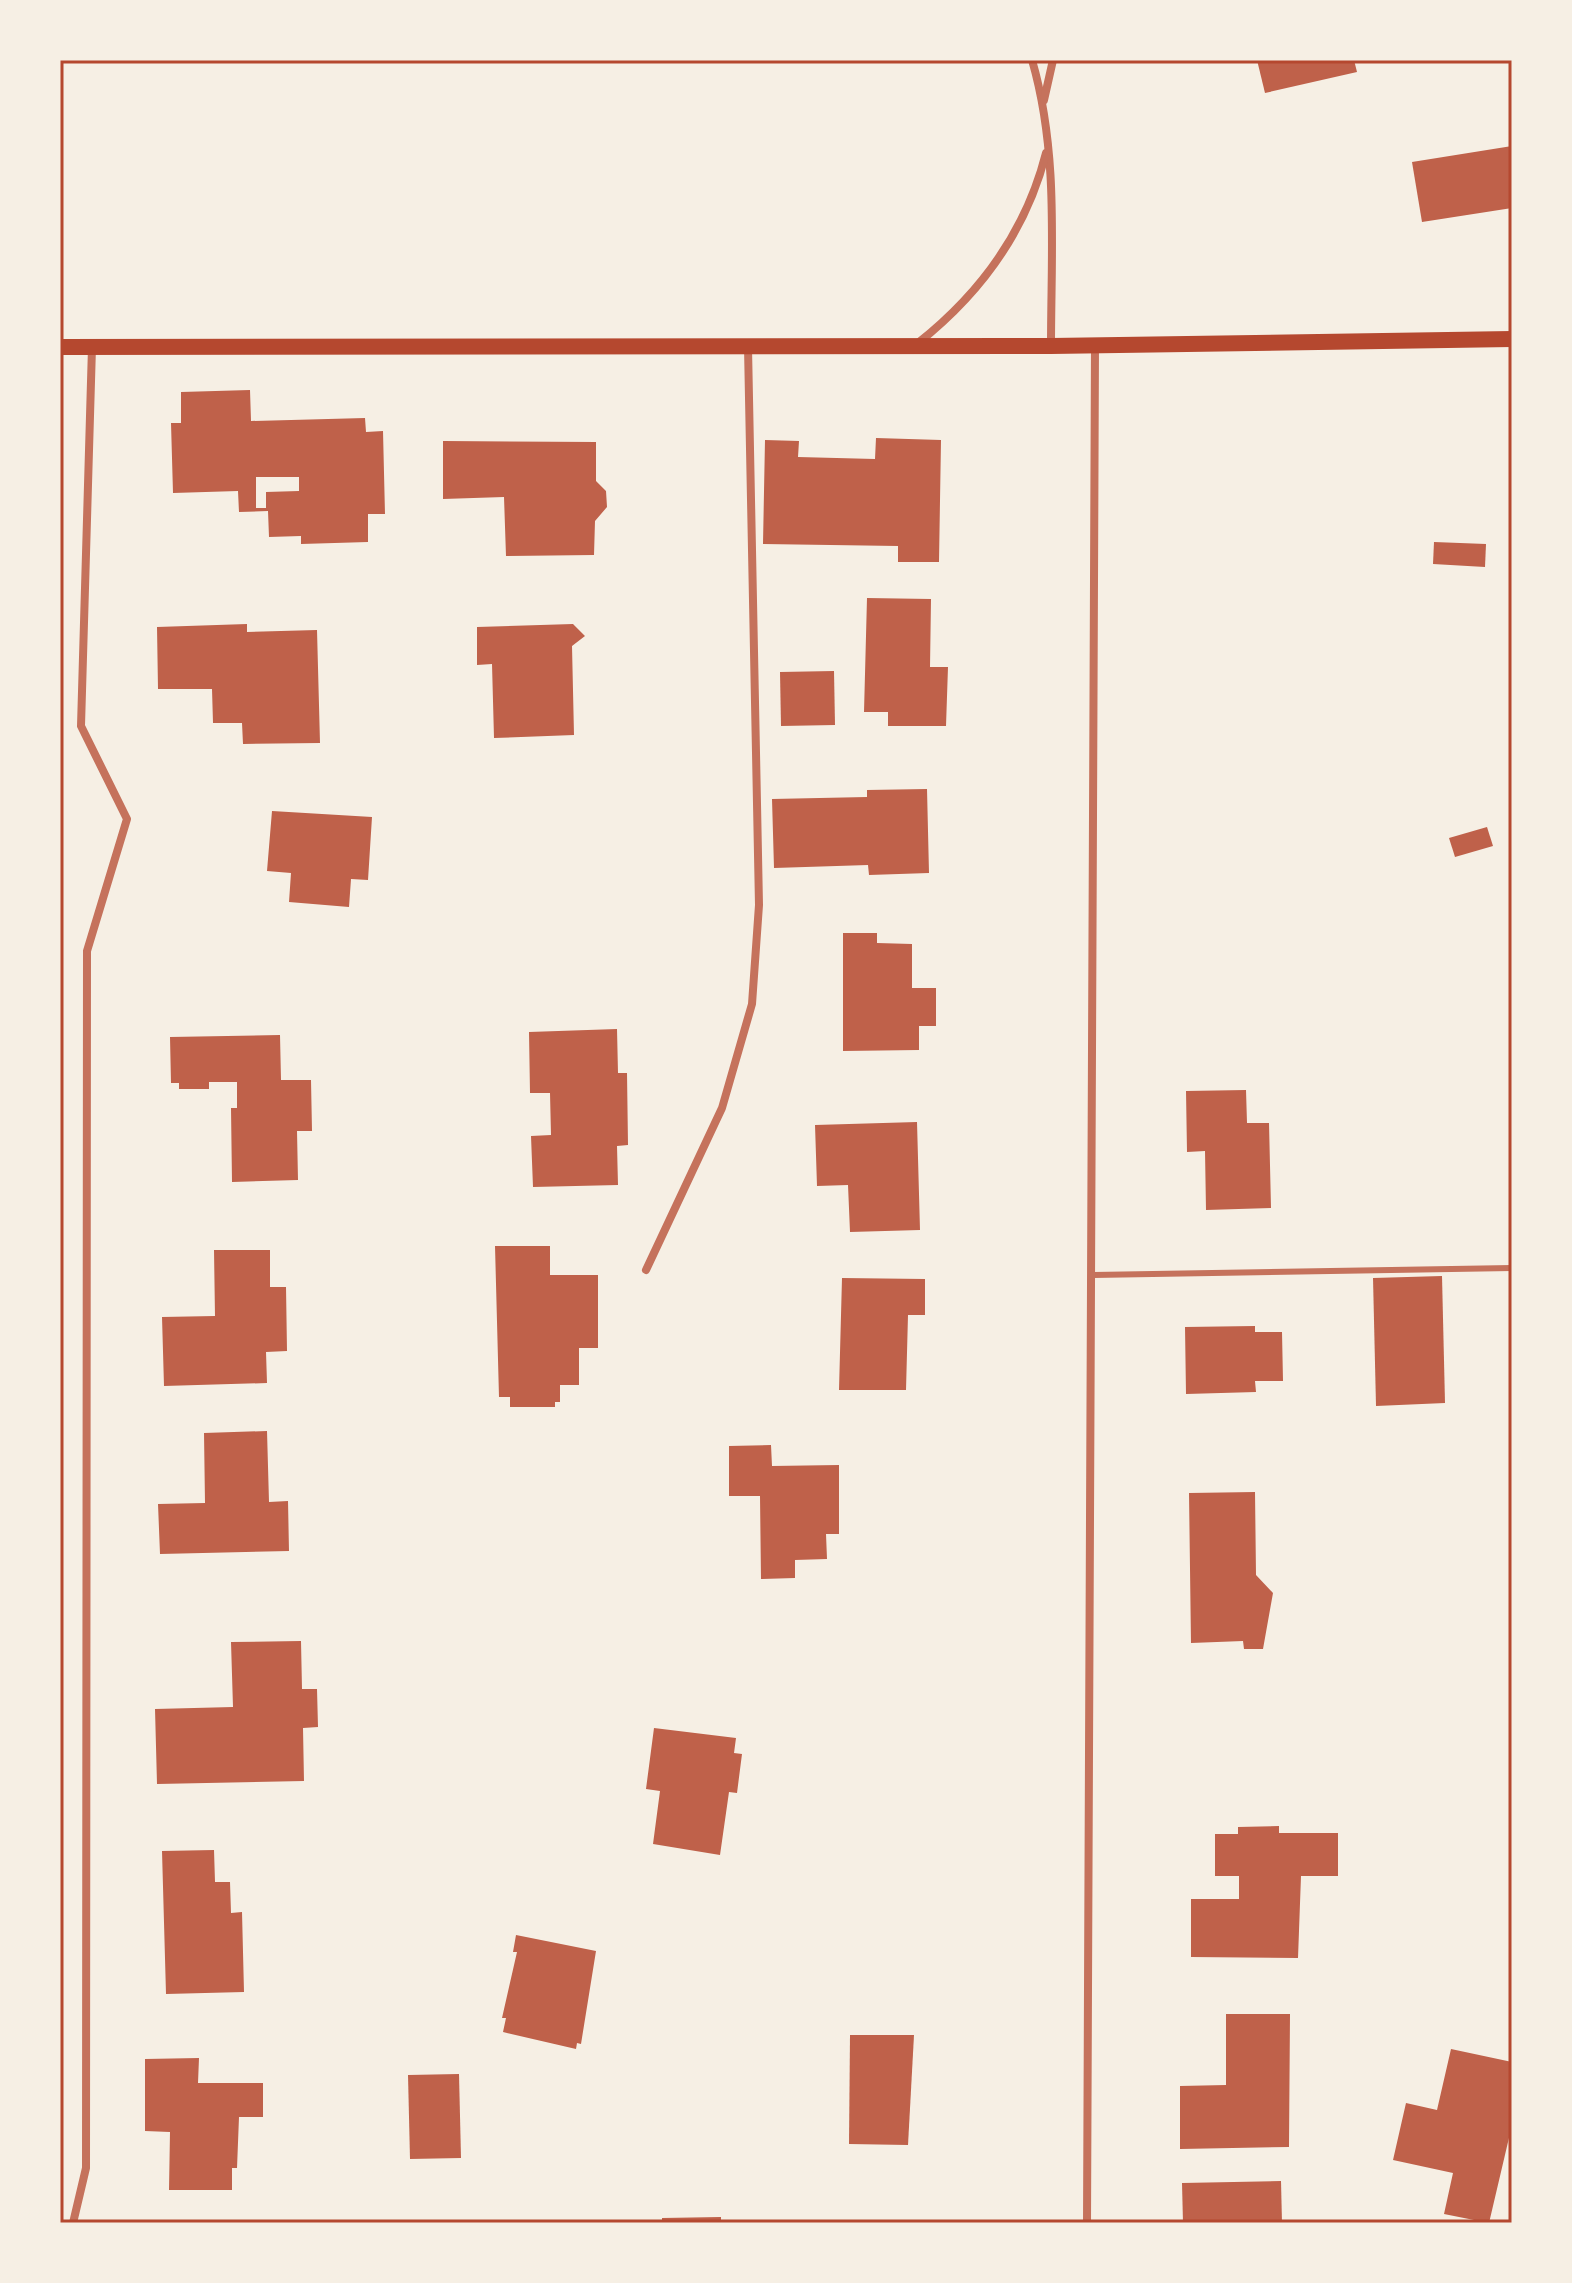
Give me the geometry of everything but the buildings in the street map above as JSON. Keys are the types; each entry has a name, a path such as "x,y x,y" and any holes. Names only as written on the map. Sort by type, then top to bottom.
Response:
{"main road":[{"path":"60,347 1051,346 1512,339"}],"street":[{"path":"1032,60 1044,101 1049,145 1051,346"},
{"path":"1044,101 1053,60"},
{"path":"918,344 946,321 993,269 1028,209 1049,145"},
{"path":"1087,2223 1095,345"},
{"path":"73,2223 86,2168 87,951 127,819 81,726 92,347"},
{"path":"646,1270 722,1108 752,1004 759,905 748,347"}],"lane":[{"path":"1093,1275 1512,1268"}]}
